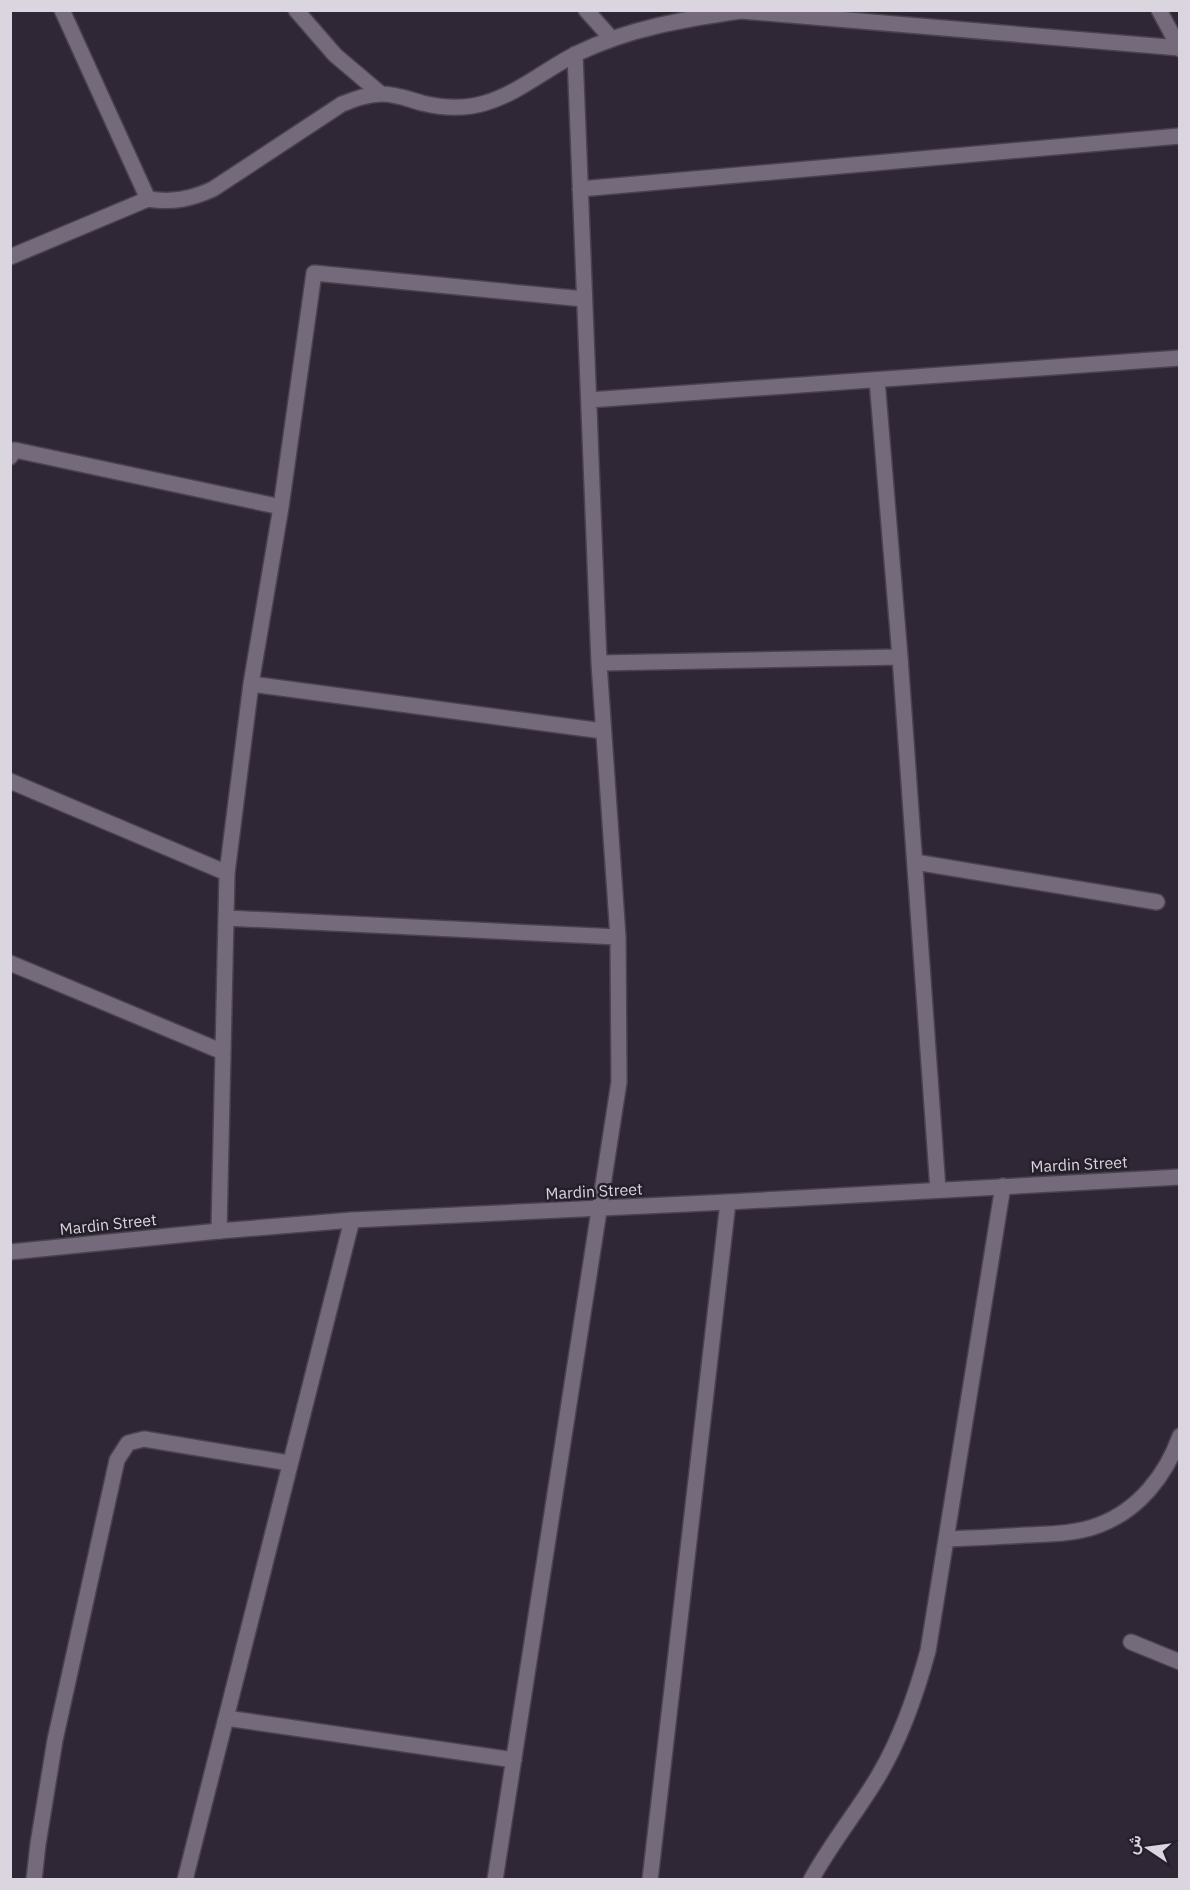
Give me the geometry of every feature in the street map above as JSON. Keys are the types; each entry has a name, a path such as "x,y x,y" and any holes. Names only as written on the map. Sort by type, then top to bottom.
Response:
{"street":[{"path":"62,10 148,199"},
{"path":"296,10 335,55 381,94"},
{"path":"586,10 610,38"},
{"path":"1158,10 1179,49"},
{"path":"10,256 148,199 181,200 213,189 342,104 361,97 381,94 401,96 442,106 463,107 484,104 504,96 575,54 610,38 673,21 741,11 1179,49"},
{"path":"495,1880 619,1082 618,937 599,663 575,54"},
{"path":"580,189 1179,136"},
{"path":"219,1231 227,873 251,684 280,507 314,273 585,299"},
{"path":"589,400 1179,358"},
{"path":"877,380 900,657 938,1190"},
{"path":"10,457 15,450 280,507"},
{"path":"599,663 900,657"},
{"path":"251,684 603,731"},
{"path":"10,782 227,873"},
{"path":"915,862 1157,902"},
{"path":"227,918 618,937"},
{"path":"10,963 223,1052"},
{"name":"Mardin Street","path":"10,1252 352,1220 1179,1177"},
{"path":"812,1880 836,1838 878,1776 908,1716 928,1651 948,1539 1003,1186"},
{"path":"650,1880 728,1202"},
{"path":"185,1880 352,1220"},
{"path":"948,1539 1063,1533 1099,1525 1131,1507 1157,1481 1179,1436"},
{"path":"34,1880 55,1740 117,1460 128,1443 144,1439 289,1463"},
{"path":"1131,1642 1179,1662"},
{"path":"226,1719 514,1760"}]}
